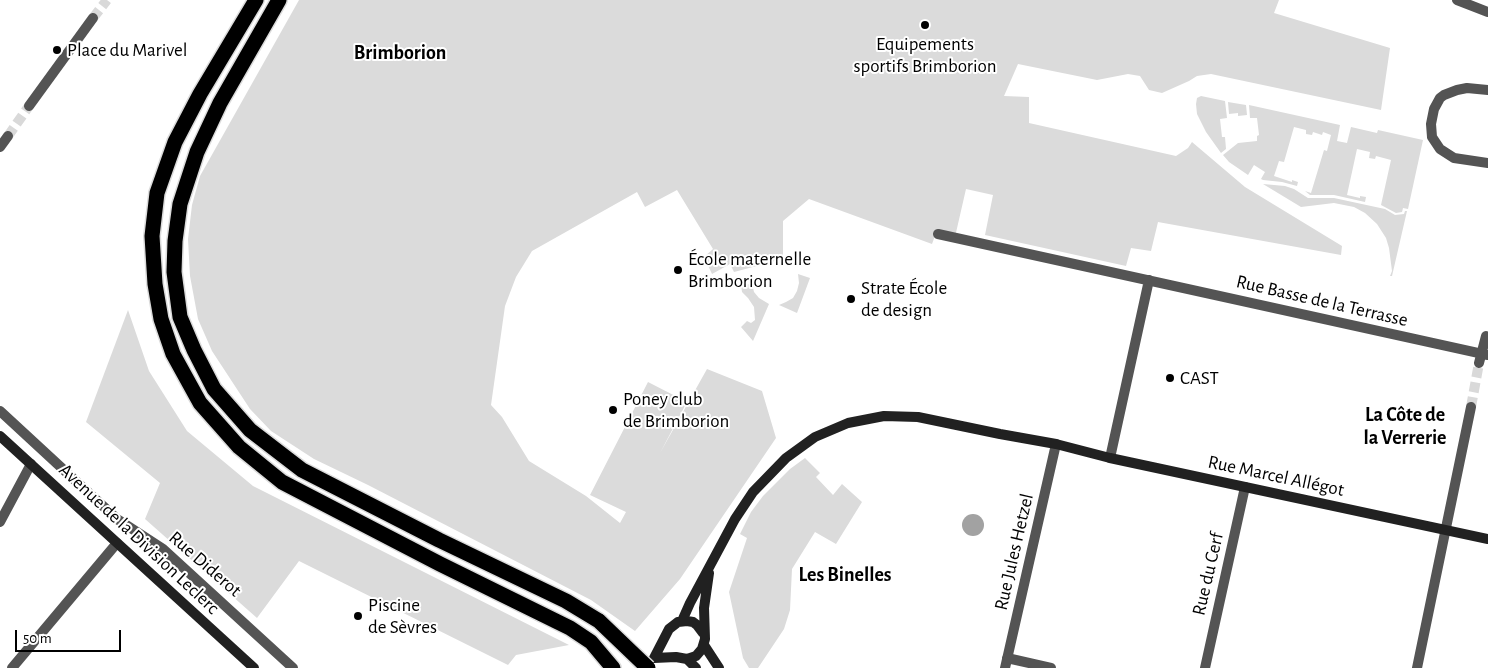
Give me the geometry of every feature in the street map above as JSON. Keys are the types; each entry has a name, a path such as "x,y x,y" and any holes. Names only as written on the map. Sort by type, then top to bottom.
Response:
{"highway":[{"path":"256,0 191,110 175,142 157,193 152,236 155,284 161,319 173,354 200,402 239,447 282,482 440,564 570,628 591,642 613,668"},
{"path":"279,0 220,104 197,152 180,204 174,241 174,272 180,317 214,389 250,430 302,470 439,540 566,601 599,621 648,668"}],"main road":[{"path":"682,621 690,602 735,519 753,492 786,458 815,437 848,423 884,416 918,417 1056,444"},
{"name":"Avenue de la Division Leclerc","path":"0,436 254,668"},
{"name":"Rue Marcel Allégot","path":"1056,444 1110,458 1488,539"},
{"path":"710,567 704,608 704,645 719,668"},
{"path":"704,633 693,622 682,621 674,624 654,658 676,657 687,659 696,656 704,645"},
{"path":"666,636 668,648 676,657"},
{"path":"687,659 696,668"}],"street":[{"path":"1457,0 1488,12"},
{"path":"29,106 93,18"},
{"path":"1488,90 1462,89 1440,98 1434,109 1431,124 1432,138 1440,149 1454,158 1488,163"},
{"path":"0,147 8,136"},
{"name":"Rue Basse de la Terrasse","path":"938,234 1149,280 1482,357"},
{"path":"1110,458 1149,280"},
{"path":"1482,357 1486,336"},
{"path":"1417,668 1471,407"},
{"name":"Rue Diderot","path":"0,411 118,518 163,548 293,668"},
{"name":"Rue Jules Hetzel","path":"1006,663 1056,444"},
{"path":"0,522 31,464"},
{"name":"Rue du Cerf","path":"1205,668 1245,487"},
{"path":"12,668 117,543"},
{"path":"1006,663 1051,668"}],"shaded area":[{"path":"299,0 1279,0 1274,13 1390,48 1381,110 1211,74 1197,76 1162,93 1149,90 1140,76 1128,74 1097,80 1018,64 1004,96 1029,97 1029,123 1176,156 1188,148 1192,142 1245,187 1342,246 1341,255 1158,222 1151,251 1131,248 1126,266 985,235 993,195 966,189 955,237 936,233 932,244 809,199 783,221 783,259 734,272 730,264 712,274 704,257 713,249 677,190 645,207 637,192 532,251 516,277 505,306 491,405 502,417 529,461 586,496 620,523 626,512 590,495 648,382 687,402 660,453 707,369 762,391 776,438 680,579 635,631 591,600 314,459 271,431 250,409 212,351 198,319 190,276 188,239 192,205 200,176"},
{"path":"1201,96 1225,101 1227,118 1220,119 1222,137 1225,137 1226,149 1221,153 1206,132 1197,114 1197,98"},
{"path":"1228,102 1246,105 1247,115 1229,114"},
{"path":"1249,105 1340,125 1337,141 1347,143 1351,127 1377,133 1378,130 1423,140 1408,209 1403,208 1402,212 1396,213 1381,205 1391,160 1376,156 1375,159 1369,158 1370,152 1357,149 1347,195 1360,198 1360,196 1366,197 1365,202 1334,195 1310,195 1305,191 1311,193 1324,150 1327,151 1331,135 1323,132 1322,135 1313,132 1312,135 1306,134 1306,130 1294,127 1284,162 1279,161 1274,176 1298,182 1297,186 1263,180 1261,179 1265,172 1254,165 1248,175 1229,162 1223,155 1238,143 1257,141 1257,136 1259,135 1257,118 1250,118"},
{"path":"1263,184 1285,186 1294,189 1308,198 1334,198 1385,209 1395,215 1404,214 1407,211 1392,276 1390,276 1392,271 1386,238 1377,224 1365,213 1354,207 1334,203 1301,207"},
{"path":"798,274 810,278 797,313 779,305 793,298 799,283"},
{"path":"752,284 754,292 759,298 769,304 753,341 741,327 747,321 751,323 755,320 754,307 742,292 741,285"},
{"path":"128,310 149,371 187,431 253,486 569,645 516,655 508,665 299,561 257,618 145,519 160,483 86,422"},
{"path":"805,458 820,473 816,477 833,495 842,484 862,502 836,544 815,532 792,569 790,610 784,629 758,668 749,668 743,658 729,592 747,538 740,534 751,512 763,496 790,469"},
{"path":"973,514 981,517 984,525 981,533 973,536 965,533 962,525 965,517"}],"tunnel":[{"path":"93,18 107,0"},
{"path":"8,136 29,106"},
{"path":"1471,407 1479,363"}],"place":[{"name":"Equipements sportifs Brimborion","path":"925,25"},
{"name":"Place du Marivel","path":"57,50"},
{"name":"École maternelle Brimborion","path":"678,270"},
{"name":"Strate École de design","path":"851,299"},
{"name":"CAST","path":"1170,378"},
{"name":"Poney club de Brimborion","path":"613,410"},
{"name":"Piscine de Sèvres","path":"358,616"}],"district":[{"name":"Brimborion","path":"400,53"},
{"name":"La Côte de la Verrerie","path":"1405,426"},
{"name":"Les Binelles","path":"845,575"}]}
